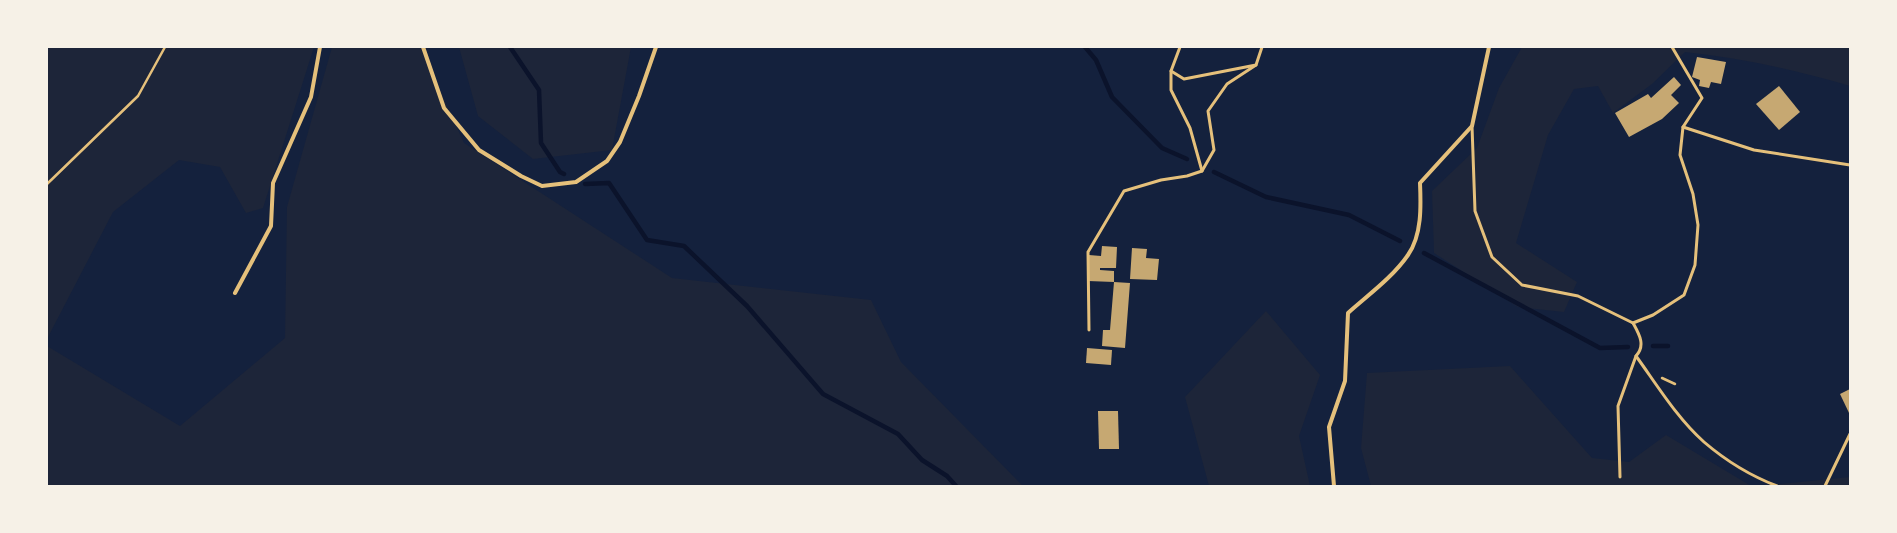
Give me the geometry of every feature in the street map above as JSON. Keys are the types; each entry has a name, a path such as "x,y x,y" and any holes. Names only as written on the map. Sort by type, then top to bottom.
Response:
{"street":[{"path":"235,293 271,226 272,183 311,97 320,47"},
{"path":"423,47 444,108 479,150 521,176 542,186 576,182 608,161 620,142 639,96 656,47"},
{"path":"1334,486 1329,427 1345,380 1348,313 1382,284 1409,255 1418,232 1421,212 1420,183 1472,126 1489,47"}],"lane":[{"path":"1180,47 1171,71 1172,90 1190,128 1202,171"},
{"path":"1089,330 1088,252 1124,191 1161,180 1187,176 1202,171 1214,150 1208,111 1226,84 1256,65 1262,47"},
{"path":"1633,323 1653,315 1684,295 1695,265 1698,225 1693,194 1680,155 1683,127 1702,98 1672,47"},
{"path":"1171,71 1184,79 1256,65"},
{"path":"1472,126 1475,211 1492,258 1522,285 1578,296 1633,323 1642,339 1640,352 1636,356 1618,406 1620,477"},
{"path":"1683,127 1754,150 1850,165"},
{"path":"1636,356 1674,408 1704,442 1755,477 1777,486"},
{"path":"1826,486 1850,434"}],"path":[{"path":"47,184 138,96 165,47"}],"shaded area":[{"path":"47,47 314,47 263,208 246,213 220,167 179,160 113,212 47,339"},
{"path":"332,47 420,47 464,143 672,278 871,300 901,362 1023,486 47,486 47,346 180,426 285,338 287,207"},
{"path":"459,47 631,47 612,150 533,159 478,116"},
{"path":"1522,47 1850,47 1850,86 1768,65 1685,52 1652,84 1613,113 1598,86 1574,89 1548,135 1516,243 1577,282 1564,312 1518,307 1434,253 1432,191 1477,148 1499,88"},
{"path":"1266,311 1320,375 1299,436 1310,486 1209,486 1185,397"},
{"path":"1510,366 1592,458 1629,462 1666,435 1751,486 1371,486 1361,448 1367,373"},
{"path":"1850,477 1850,486 1761,486"}],"building":[{"path":"1697,57 1726,62 1721,84 1711,82 1709,88 1699,86 1700,80 1692,77"},
{"path":"1674,77 1681,85 1671,95 1679,103 1662,119 1629,137 1615,113 1648,94 1651,98"},
{"path":"1779,86 1800,112 1779,130 1756,104"},
{"path":"1102,246 1117,247 1116,268 1100,268 1100,270 1114,271 1114,282 1088,281 1089,255 1101,256"},
{"path":"1132,248 1147,249 1146,258 1159,259 1157,280 1130,279"},
{"path":"1114,282 1130,283 1125,348 1102,346 1103,330 1110,330"},
{"path":"1087,348 1112,350 1111,365 1086,363"},
{"path":"1850,389 1850,415 1840,394"},
{"path":"1098,411 1118,411 1119,449 1099,449"}],"waterway":[{"path":"510,47 539,90 541,143 560,172 564,174"},
{"path":"1085,47 1096,60 1112,97 1162,148 1187,159"},
{"path":"1214,172 1266,197 1349,215 1400,241"},
{"path":"585,184 609,183 647,240 684,246 747,306 823,394 898,434 922,460 947,476 956,486"},
{"path":"1424,253 1600,348 1628,347"},
{"path":"1653,346 1668,346"}]}
